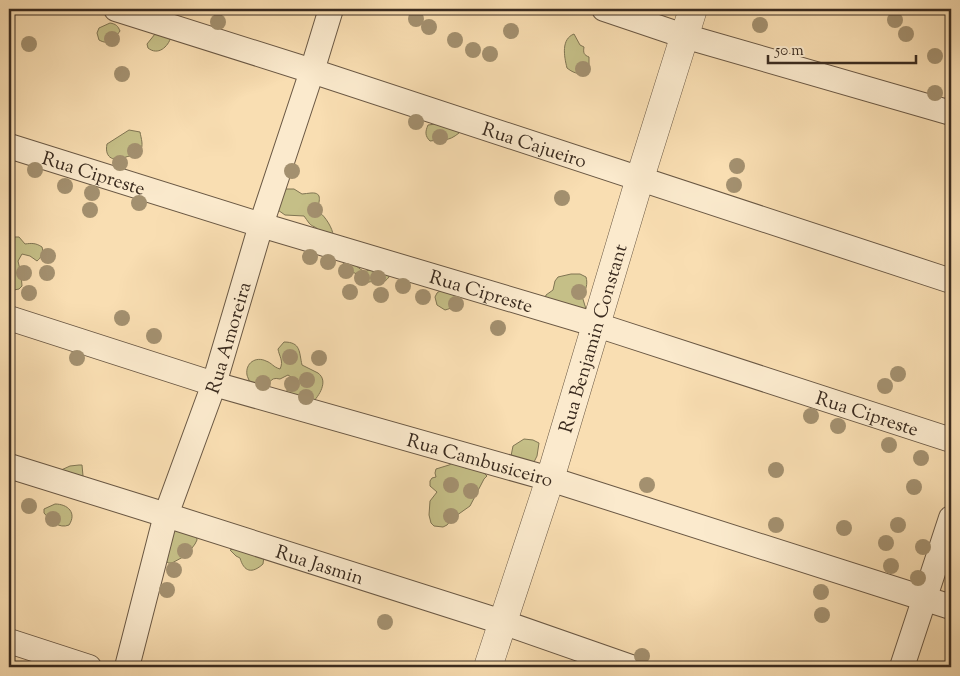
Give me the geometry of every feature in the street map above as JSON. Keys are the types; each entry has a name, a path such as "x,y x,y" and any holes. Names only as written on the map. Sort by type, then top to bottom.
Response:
{"street":[{"name":"Rua Cajueiro","path":"116,9 312,71 951,281"},
{"name":"Rua Amoreira","path":"127,667 166,515 214,384 261,225 331,9"},
{"path":"604,9 684,36 951,113"},
{"name":"Rua Benjamin Constant","path":"488,667 550,479 640,178 693,9"},
{"name":"Rua Cipreste","path":"9,146 261,225 596,325 951,440"},
{"name":"Rua Cambusiceiro","path":"9,318 214,384 550,479 951,607"},
{"name":"Rua Jasmin","path":"9,466 502,622 631,667"},
{"path":"902,667 951,518"},
{"path":"9,641 89,667"}],"shaded area":[{"path":"110,23 114,24 120,31 109,42 99,40 97,33 99,28"},
{"path":"155,34 171,37 168,44 159,51 148,48 147,44"},
{"path":"574,34 580,45 584,47 584,54 589,57 589,65 585,73 575,73 567,68 564,48 567,40"},
{"path":"428,125 459,125 459,133 449,139 430,141 426,136 427,127"},
{"path":"129,130 140,132 142,144 139,153 118,159 111,158 107,153 107,144"},
{"path":"294,189 302,194 318,194 318,211 332,229 333,235 319,231 304,216 285,215 275,208 281,190"},
{"path":"19,237 25,244 34,244 42,247 43,251 37,261 30,256 22,254 18,261 22,286 19,289 9,291 9,256 13,258 14,250 9,243 11,238"},
{"path":"346,260 362,270 372,269 389,275 389,277 381,283 361,282 357,280 355,273 342,271 342,266"},
{"path":"580,274 586,277 586,287 582,296 586,309 584,313 545,299 546,295 553,290 558,277"},
{"path":"444,288 459,296 455,306 445,310 437,305 435,297"},
{"path":"284,342 294,344 298,349 302,365 318,373 323,380 322,388 312,403 286,393 291,381 291,377 288,375 280,379 276,378 265,386 250,383 247,371 249,364 255,360 266,361 280,369 281,361 278,349"},
{"path":"524,439 539,443 537,456 533,464 511,456 513,446"},
{"path":"453,463 463,464 465,468 480,471 487,476 470,506 453,518 447,525 443,527 434,526 429,515 430,501 437,492 430,486 430,481 436,477 436,469"},
{"path":"82,465 83,476 80,484 59,471 70,466"},
{"path":"55,504 67,507 72,513 69,525 59,525 44,513 44,509"},
{"path":"170,528 196,532 197,540 183,557 168,563 165,559"},
{"path":"238,547 264,556 263,564 252,570 246,569 240,558 230,550"}]}
